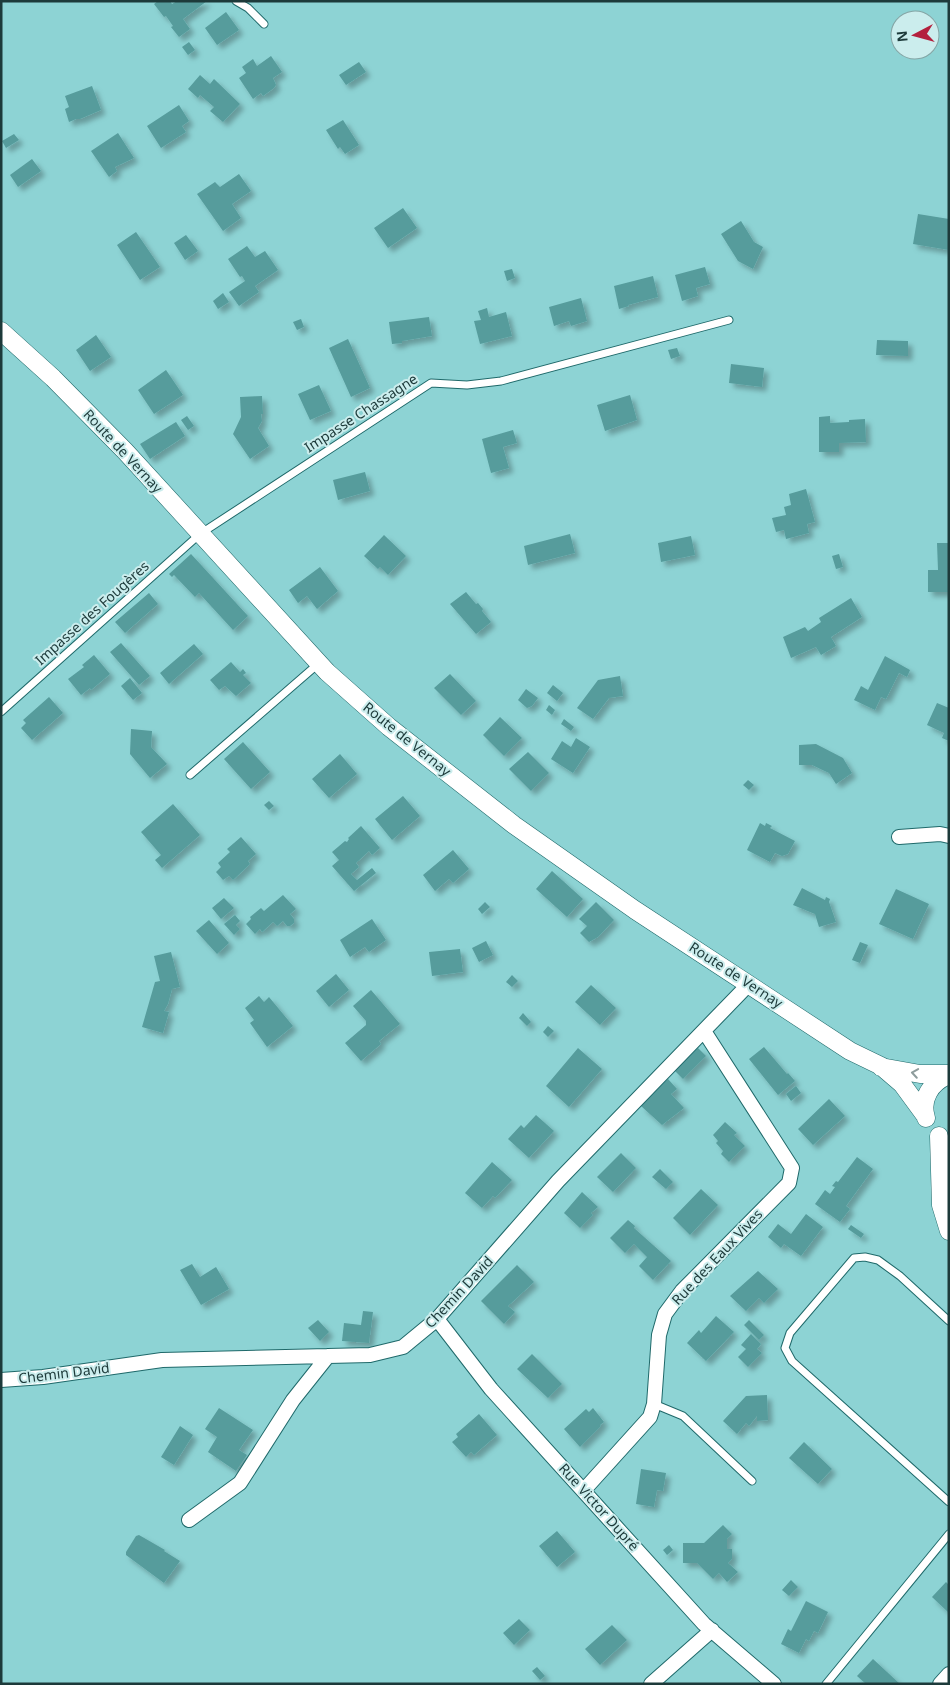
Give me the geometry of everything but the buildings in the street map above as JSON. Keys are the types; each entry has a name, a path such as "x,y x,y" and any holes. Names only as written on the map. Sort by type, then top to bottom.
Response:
{"street":[{"name":"Route de Vernay","path":"1,331 53,378 125,451 319,664 389,727 514,825 635,910 850,1051 881,1066 920,1074 949,1075"},
{"path":"899,837 940,834 949,836"},
{"name":"Chemin David","path":"1,1380 43,1377 162,1360 370,1355 403,1347 437,1319 558,1180 749,984"},
{"name":"Rue des Eaux Vives","path":"584,1490 650,1417 654,1404 659,1335 665,1314 682,1291 788,1183 792,1168 704,1031"},
{"name":"Route de Vernay","path":"881,1066 902,1084 924,1114 927,1122 944,1138"},
{"path":"924,1114 924,1103 927,1093 937,1081 949,1075"},
{"path":"944,1138 941,1205 949,1231"},
{"path":"941,1205 949,1182"},
{"name":"Rue Victor Dupré","path":"437,1319 491,1388 704,1624 774,1684"},
{"path":"189,1520 240,1483 293,1400 328,1356"},
{"path":"651,1684 712,1630"},
{"path":"940,1684 949,1674"}],"lane":[{"path":"236,1 248,8 264,24"},
{"name":"Impasse Chassagne","path":"200,534 431,383 467,385 501,381 729,320"},
{"name":"Impasse des Fougères","path":"1,712 200,534"},
{"path":"190,775 319,664"},
{"path":"949,1321 900,1276 878,1260 865,1257 854,1258 790,1333 785,1348 792,1361 949,1502"},
{"path":"654,1404 682,1416 752,1481"},
{"path":"826,1684 948,1535 949,1525"}]}
